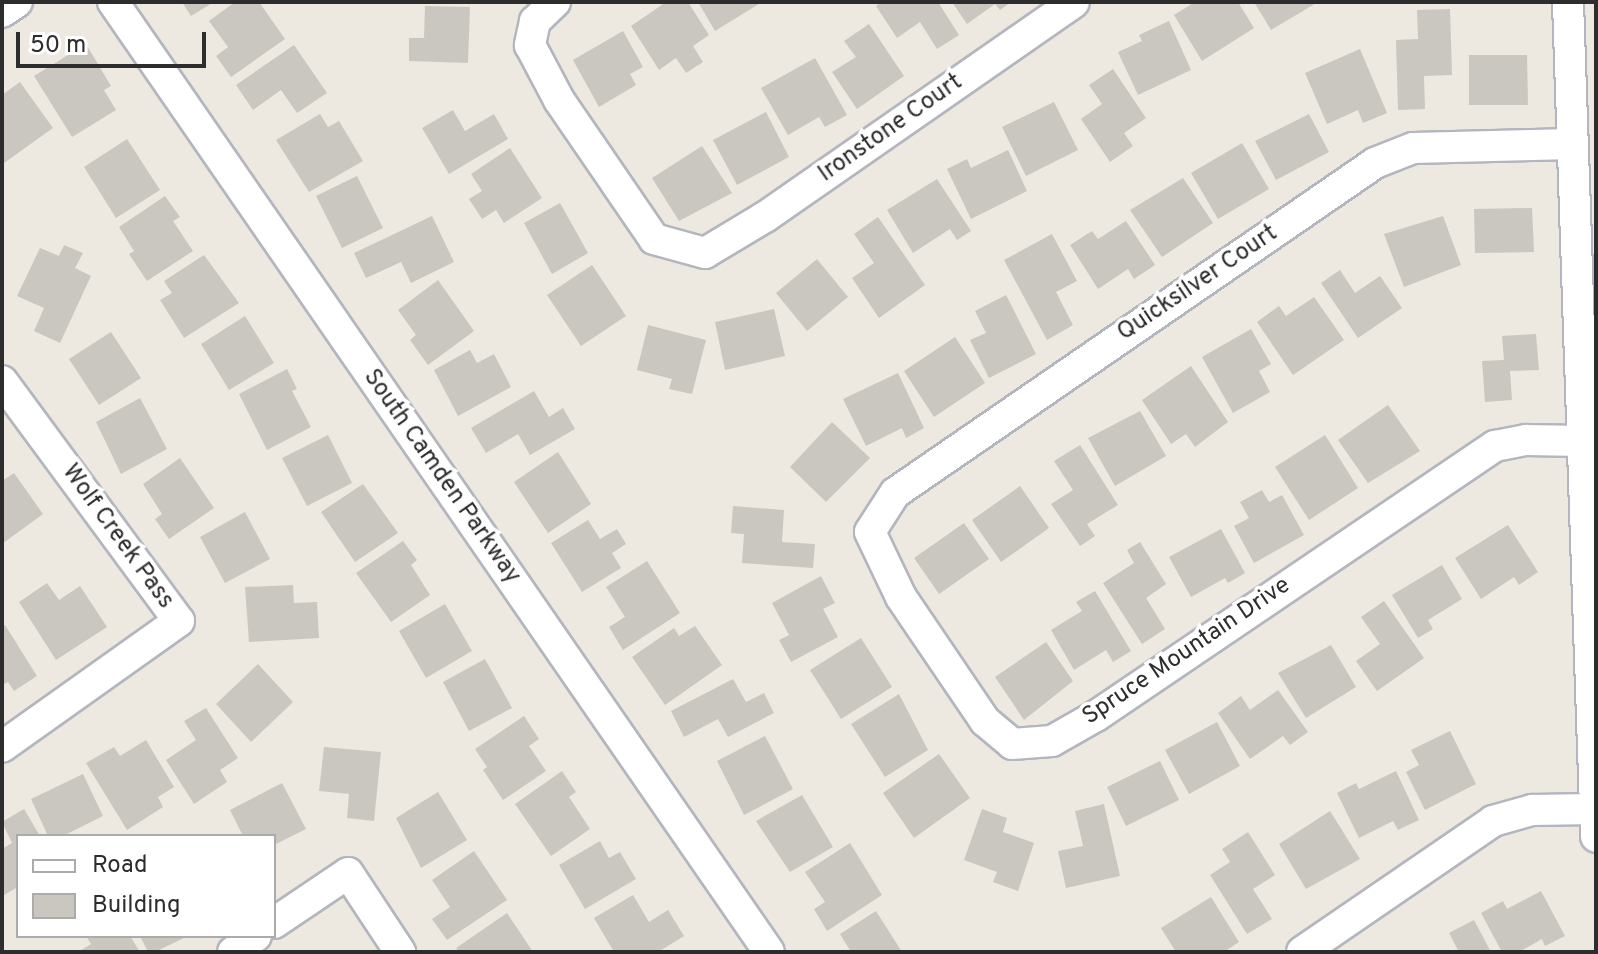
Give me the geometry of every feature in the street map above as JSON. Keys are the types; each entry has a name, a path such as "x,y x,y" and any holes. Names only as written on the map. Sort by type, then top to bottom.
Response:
{"street":[{"path":"2,12 17,2"},
{"name":"South Camden Parkway","path":"113,2 769,952"},
{"name":"Ironstone Court","path":"555,2 535,21 530,45 559,100 654,239 705,253 765,217 1074,2"},
{"path":"1568,2 1596,837"},
{"name":"Quicksilver Court","path":"870,532 895,493 1375,163 1413,148 1572,144"},
{"name":"Wolf Creek Pass","path":"2,747 179,621 3,380"},
{"name":"Spruce Mountain Drive","path":"870,532 901,597 985,721 1012,744 1052,741 1096,716 1485,451 1526,440 1582,441"},
{"path":"1302,952 1493,821 1532,810 1595,809"},
{"path":"276,922 348,873 400,952"},
{"path":"233,952 253,938"}],"building":[{"path":"182,2 214,2 191,16"},
{"path":"235,2 259,2 285,39 231,77 216,56 228,47 209,21"},
{"path":"666,2 688,2 709,35 693,46 703,62 686,73 676,58 659,70 631,26"},
{"path":"698,2 762,2 715,31"},
{"path":"882,2 938,2 959,35 937,49 920,22 897,38 876,6"},
{"path":"952,2 1011,2 1000,10 995,4 967,24"},
{"path":"1195,2 1238,2 1254,28 1202,61 1174,15"},
{"path":"1254,2 1318,2 1271,30"},
{"path":"425,6 470,7 468,63 409,61 409,38 424,38"},
{"path":"1450,9 1452,75 1424,76 1425,109 1398,110 1396,40 1418,39 1417,10"},
{"path":"1169,21 1191,70 1138,95 1118,52 1142,41 1139,35"},
{"path":"869,24 904,76 857,109 832,72 856,57 844,41"},
{"path":"623,31 643,67 630,74 636,85 599,107 573,60"},
{"path":"86,44 111,86 104,90 116,110 72,137 34,76"},
{"path":"294,45 327,93 297,113 281,90 253,110 236,85"},
{"path":"1360,49 1387,113 1363,123 1358,110 1327,124 1305,73"},
{"path":"1469,55 1527,55 1528,105 1469,105"},
{"path":"815,58 847,115 825,127 819,117 788,135 761,88"},
{"path":"1113,69 1146,118 1124,133 1133,146 1110,162 1081,119 1102,104 1089,85"},
{"path":"20,82 53,128 4,163 2,95"},
{"path":"1054,102 1078,150 1026,176 1002,127"},
{"path":"453,110 465,131 494,114 508,139 449,174 422,128"},
{"path":"766,112 789,157 737,185 713,140"},
{"path":"320,114 328,127 339,121 363,161 309,192 276,140"},
{"path":"1309,114 1329,152 1276,180 1255,141"},
{"path":"127,139 160,190 116,218 84,167"},
{"path":"1242,143 1269,189 1218,219 1191,173"},
{"path":"702,146 732,193 679,221 652,178"},
{"path":"510,148 542,198 504,223 496,210 482,219 469,199 482,191 471,174"},
{"path":"1008,150 1027,191 971,219 947,169 967,159 971,168"},
{"path":"357,176 383,228 342,248 316,196"},
{"path":"1183,178 1213,223 1162,257 1130,210"},
{"path":"937,179 971,231 957,240 950,229 913,253 887,210"},
{"path":"165,196 180,217 173,221 193,251 147,281 129,254 134,251 119,227"},
{"path":"560,203 588,253 552,274 524,223"},
{"path":"1532,208 1534,252 1475,253 1474,209"},
{"path":"432,216 454,262 411,283 401,262 366,278 354,253"},
{"path":"1443,216 1461,265 1404,287 1384,234"},
{"path":"878,217 925,285 879,318 852,278 874,263 854,234"},
{"path":"1126,221 1155,265 1134,279 1128,269 1098,289 1070,245 1092,231 1098,239"},
{"path":"1052,234 1077,281 1056,292 1073,325 1047,340 1004,260"},
{"path":"64,245 83,253 75,268 91,276 60,343 34,331 44,308 17,296 40,248 59,256"},
{"path":"204,255 239,303 184,338 160,300 172,293 164,281"},
{"path":"817,259 848,297 807,331 776,293"},
{"path":"592,265 626,316 581,346 547,295"},
{"path":"1340,270 1355,293 1380,276 1402,308 1358,338 1321,283"},
{"path":"438,280 474,331 428,365 410,340 416,335 398,310"},
{"path":"1006,295 1036,354 989,378 970,340 986,333 975,311"},
{"path":"1314,297 1344,340 1293,375 1257,322 1279,306 1286,316"},
{"path":"774,309 785,356 725,370 715,322"},
{"path":"245,316 274,363 229,390 201,344"},
{"path":"648,325 706,340 692,394 669,389 672,379 637,370"},
{"path":"1251,329 1271,364 1259,371 1270,392 1233,413 1202,357"},
{"path":"111,332 141,378 99,405 69,359"},
{"path":"1536,334 1539,370 1510,371 1512,400 1485,402 1482,361 1504,360 1502,336"},
{"path":"955,337 985,383 934,417 904,371"},
{"path":"470,350 477,363 494,354 511,387 458,416 434,370"},
{"path":"1191,366 1228,422 1195,447 1186,434 1171,444 1142,400"},
{"path":"287,369 297,389 292,391 311,427 267,450 239,394"},
{"path":"898,373 924,428 906,438 902,428 866,446 843,399"},
{"path":"534,391 549,417 563,408 575,429 530,455 518,434 486,453 471,428"},
{"path":"140,398 167,449 121,474 96,422"},
{"path":"1388,405 1420,451 1368,483 1338,440"},
{"path":"1140,411 1166,456 1115,486 1088,438"},
{"path":"832,422 870,458 826,502 790,467"},
{"path":"328,435 352,483 307,506 282,458"},
{"path":"1325,435 1358,488 1309,520 1275,467"},
{"path":"1080,445 1118,505 1087,524 1095,536 1080,546 1051,504 1073,490 1054,461"},
{"path":"558,452 591,504 548,533 514,482"},
{"path":"180,458 214,508 169,539 155,519 162,514 143,484"},
{"path":"14,473 43,514 2,544 2,481"},
{"path":"363,484 398,533 355,562 321,512"},
{"path":"1020,486 1049,528 1001,562 972,520"},
{"path":"1262,490 1269,502 1282,495 1304,535 1254,563 1234,526 1249,518 1240,502"},
{"path":"733,506 784,510 782,542 815,544 813,568 742,563 744,534 731,533"},
{"path":"245,512 270,559 225,583 200,537"},
{"path":"588,520 600,539 617,529 626,544 612,553 621,568 582,592 551,543"},
{"path":"964,523 989,559 939,594 914,558"},
{"path":"1508,525 1538,572 1519,585 1514,577 1481,599 1455,558"},
{"path":"1221,529 1245,573 1228,583 1225,578 1191,597 1169,557"},
{"path":"403,541 417,560 411,565 430,595 391,622 356,573"},
{"path":"1140,542 1166,584 1146,598 1165,629 1142,644 1103,583 1134,563 1127,550"},
{"path":"647,561 680,613 623,650 609,627 625,617 606,587"},
{"path":"1442,565 1462,599 1428,620 1433,629 1418,638 1392,595"},
{"path":"821,576 835,603 823,609 838,637 791,662 779,640 789,635 772,603"},
{"path":"47,583 59,600 80,586 107,627 56,660 19,602"},
{"path":"293,585 294,603 317,602 319,638 249,642 245,587"},
{"path":"1095,591 1131,651 1113,662 1106,650 1074,670 1051,630 1082,611 1076,602"},
{"path":"1384,601 1424,658 1377,691 1356,661 1380,644 1361,617"},
{"path":"445,604 472,651 426,678 399,631"},
{"path":"5,625 37,676 14,691 8,682 2,685 2,627"},
{"path":"695,626 722,665 665,705 632,657 674,628 679,636"},
{"path":"861,638 892,687 841,719 810,670"},
{"path":"1046,642 1073,681 1024,720 995,677"},
{"path":"1331,645 1356,687 1306,718 1278,673"},
{"path":"485,659 512,708 469,731 443,682"},
{"path":"258,664 293,702 251,742 216,704"},
{"path":"733,679 746,702 764,693 774,713 728,737 718,719 684,737 671,711"},
{"path":"1278,690 1308,732 1290,745 1283,736 1250,759 1218,713 1241,696 1250,710"},
{"path":"899,694 928,750 885,777 851,724"},
{"path":"206,708 238,758 220,770 227,782 194,804 166,760 196,740 184,721"},
{"path":"524,716 539,739 529,746 546,771 503,800 483,770 487,767 475,749"},
{"path":"1217,722 1240,766 1189,794 1165,750"},
{"path":"1450,731 1476,784 1425,810 1406,772 1419,765 1411,750"},
{"path":"765,736 793,789 744,815 717,761"},
{"path":"146,740 174,787 158,797 163,807 127,830 86,763 114,747 120,756"},
{"path":"324,747 381,752 374,821 347,818 349,794 319,791"},
{"path":"939,754 970,798 914,838 883,793"},
{"path":"1160,761 1179,800 1126,826 1107,787"},
{"path":"562,771 576,792 569,797 590,829 551,856 515,804"},
{"path":"1396,771 1419,820 1398,830 1393,821 1359,838 1337,793 1356,783 1359,789"},
{"path":"83,774 103,816 67,834 47,834 31,799"},
{"path":"282,783 306,829 276,844 276,834 242,834 230,810"},
{"path":"438,792 467,840 421,868 396,818"},
{"path":"802,795 833,847 790,872 756,821"},
{"path":"1104,804 1120,876 1066,888 1058,851 1083,846 1075,811"},
{"path":"24,809 39,834 16,834 16,888 4,895 2,849 12,843 2,822"},
{"path":"982,809 1007,818 1003,832 1034,843 1018,891 993,882 997,872 964,860"},
{"path":"1330,811 1360,859 1306,889 1279,844"},
{"path":"1248,832 1275,875 1253,889 1272,919 1247,934 1210,875 1230,862 1222,849"},
{"path":"600,841 609,858 620,852 636,879 585,909 559,865"},
{"path":"850,843 882,895 827,931 814,909 825,902 805,872"},
{"path":"474,851 507,900 447,940 432,919 450,907 432,880"},
{"path":"1541,891 1565,936 1545,946 1542,939 1519,952 1502,952 1481,913 1503,901 1507,909"},
{"path":"633,895 649,922 668,910 684,936 658,952 614,952 594,918"},
{"path":"1211,897 1239,942 1224,952 1176,952 1161,928"},
{"path":"876,911 902,952 851,952 840,934"},
{"path":"507,913 533,952 459,952 456,948"},
{"path":"1474,920 1491,952 1459,952 1449,933"},
{"path":"87,938 131,938 140,952 78,952 91,944"},
{"path":"141,938 184,938 155,952 148,952"}]}
